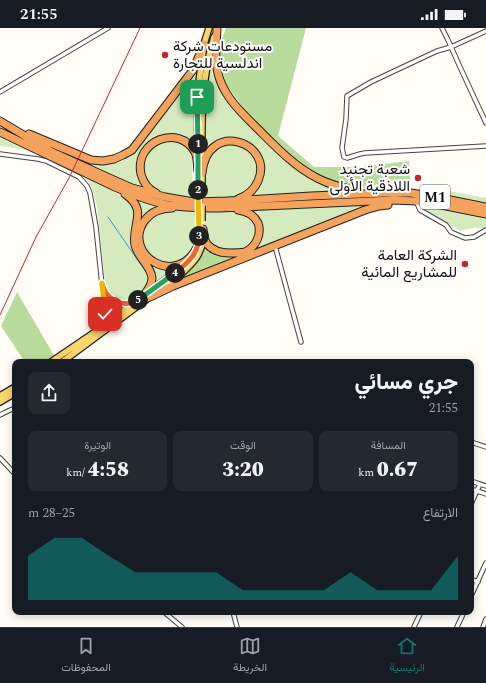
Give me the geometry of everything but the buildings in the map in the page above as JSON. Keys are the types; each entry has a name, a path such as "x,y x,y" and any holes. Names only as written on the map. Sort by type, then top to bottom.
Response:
{"highway":[{"path":"217,28 215,50 217,70 224,88 243,114 283,154 304,170 327,183 359,192 384,193"},
{"path":"13,129 91,160 103,161 114,159 123,155 132,150 193,70 204,44"},
{"name":"M1","path":"0,122 52,152 132,188 165,197 194,202 411,193 486,207"},
{"name":"M1","path":"0,132 115,187 134,195 164,204 195,208 220,208 394,200 431,203 486,214"},
{"path":"165,197 151,191 141,176 140,164 147,148 151,144 161,139 168,138 186,142 196,154 200,172"},
{"path":"200,172 206,156 211,149 219,143 229,141 238,142 253,150 258,157 260,166 260,176 257,184 244,197 228,201"},
{"path":"115,187 132,199 137,206 138,213 134,239 135,247 150,271 152,277 147,296"},
{"path":"147,296 365,210 379,206 416,201"},
{"path":"195,208 165,208 152,213 143,223 140,232 140,241 142,249 150,260 167,266 176,266 185,262 192,256 199,243"},
{"path":"203,229 206,243 211,248 220,252 241,253 250,249 255,244 259,235 257,221 243,211 220,208"}],"main road":[{"path":"200,172 197,97 204,44 209,28"},
{"path":"55,359 119,317 147,296 188,263 196,252 199,243 200,222 202,95 210,50 217,28"},
{"path":"69,359 136,301 147,296 182,273 194,262 201,248 203,238 203,229 200,222"},
{"path":"110,298 119,317"},
{"path":"0,396 12,389"},
{"path":"0,402 12,396"}],"street":[{"path":"0,92 108,28"},
{"path":"442,28 486,123"},
{"path":"486,31 451,47 437,51 371,82 347,96 346,119 342,148 344,157 347,158 365,153 486,146"},
{"path":"0,154 46,161 79,177 87,186 90,192 94,213 102,283 105,314 101,328"},
{"path":"416,201 420,210 446,225 451,232 465,238 474,237 486,230"},
{"path":"274,246 301,342"},
{"path":"102,283 105,292 110,298 119,303 130,303 136,301"},
{"path":"0,416 12,409"},
{"path":"474,443 486,447"},
{"path":"0,458 12,471"},
{"path":"474,482 486,486"},
{"path":"474,497 480,484"},
{"path":"476,492 486,494"},
{"path":"474,590 486,563"},
{"path":"474,580 478,582"},
{"path":"168,615 182,627"},
{"path":"234,615 237,627"},
{"path":"414,627 420,615"},
{"path":"457,627 463,615"},
{"path":"483,627 486,619"}],"green space":[{"path":"226,28 306,28 278,136 314,167 360,167 409,161 411,191 375,190 346,185 316,174 300,163 248,114 225,83 219,47"},
{"path":"212,53 216,77 223,95 235,110 284,159 305,175 352,193 262,195 248,197 260,184 264,171 259,152 253,146 239,139 231,138 215,143 204,154 205,94 207,73"},
{"path":"199,70 194,102 193,144 158,137 146,145 140,153 136,163 138,178 144,188 124,181 52,147 101,165 122,161 134,152 145,140"},
{"path":"0,138 27,150 0,146"},
{"path":"176,141 185,145 192,153 193,198 170,195 156,190 150,186 143,172 145,153 159,144"},
{"path":"237,143 255,156 258,168 255,181 248,191 237,197 205,198 205,172 208,158 219,146"},
{"path":"83,176 122,195 135,207 150,280 146,288 130,301 121,301 113,298 107,292 97,207 91,186"},
{"path":"448,191 486,198 486,204 442,196 442,194"},
{"path":"134,198 159,206 148,212 140,224 138,239 142,253 153,264 165,268 177,268 152,286 154,276 153,272 136,245 136,233 140,208"},
{"path":"366,205 250,252 261,230 247,209"},
{"path":"424,206 486,219 486,228 473,228 460,231 423,210"},
{"path":"170,210 196,212 196,238 194,246 188,255 172,263 162,262 154,258 147,251 143,243 142,234 145,224 152,216"},
{"path":"224,211 242,213 248,216 254,225 255,236 253,241 249,246 240,250 226,249 213,245 206,234 205,212"},
{"path":"205,245 240,256 174,283 197,262"},
{"path":"17,292 55,357 52,359 23,359 1,326"}],"waterway":[{"path":"108,217 148,275"}],"railway":[{"path":"0,315 36,237 69,178 140,28"}],"place":[{"name":"مستودعات شركة اندلسية للتجارة","path":"165,55"},
{"name":"شعبة تجنيد اللاذقية الأولى","path":"418,178"},
{"name":"الشركة العامة للمشاريع المائية","path":"465,264"}],"route":[{"path":"105,314 102,283 105,292 114,301 119,303 130,303 136,301 188,263 198,248 197,97"}]}
